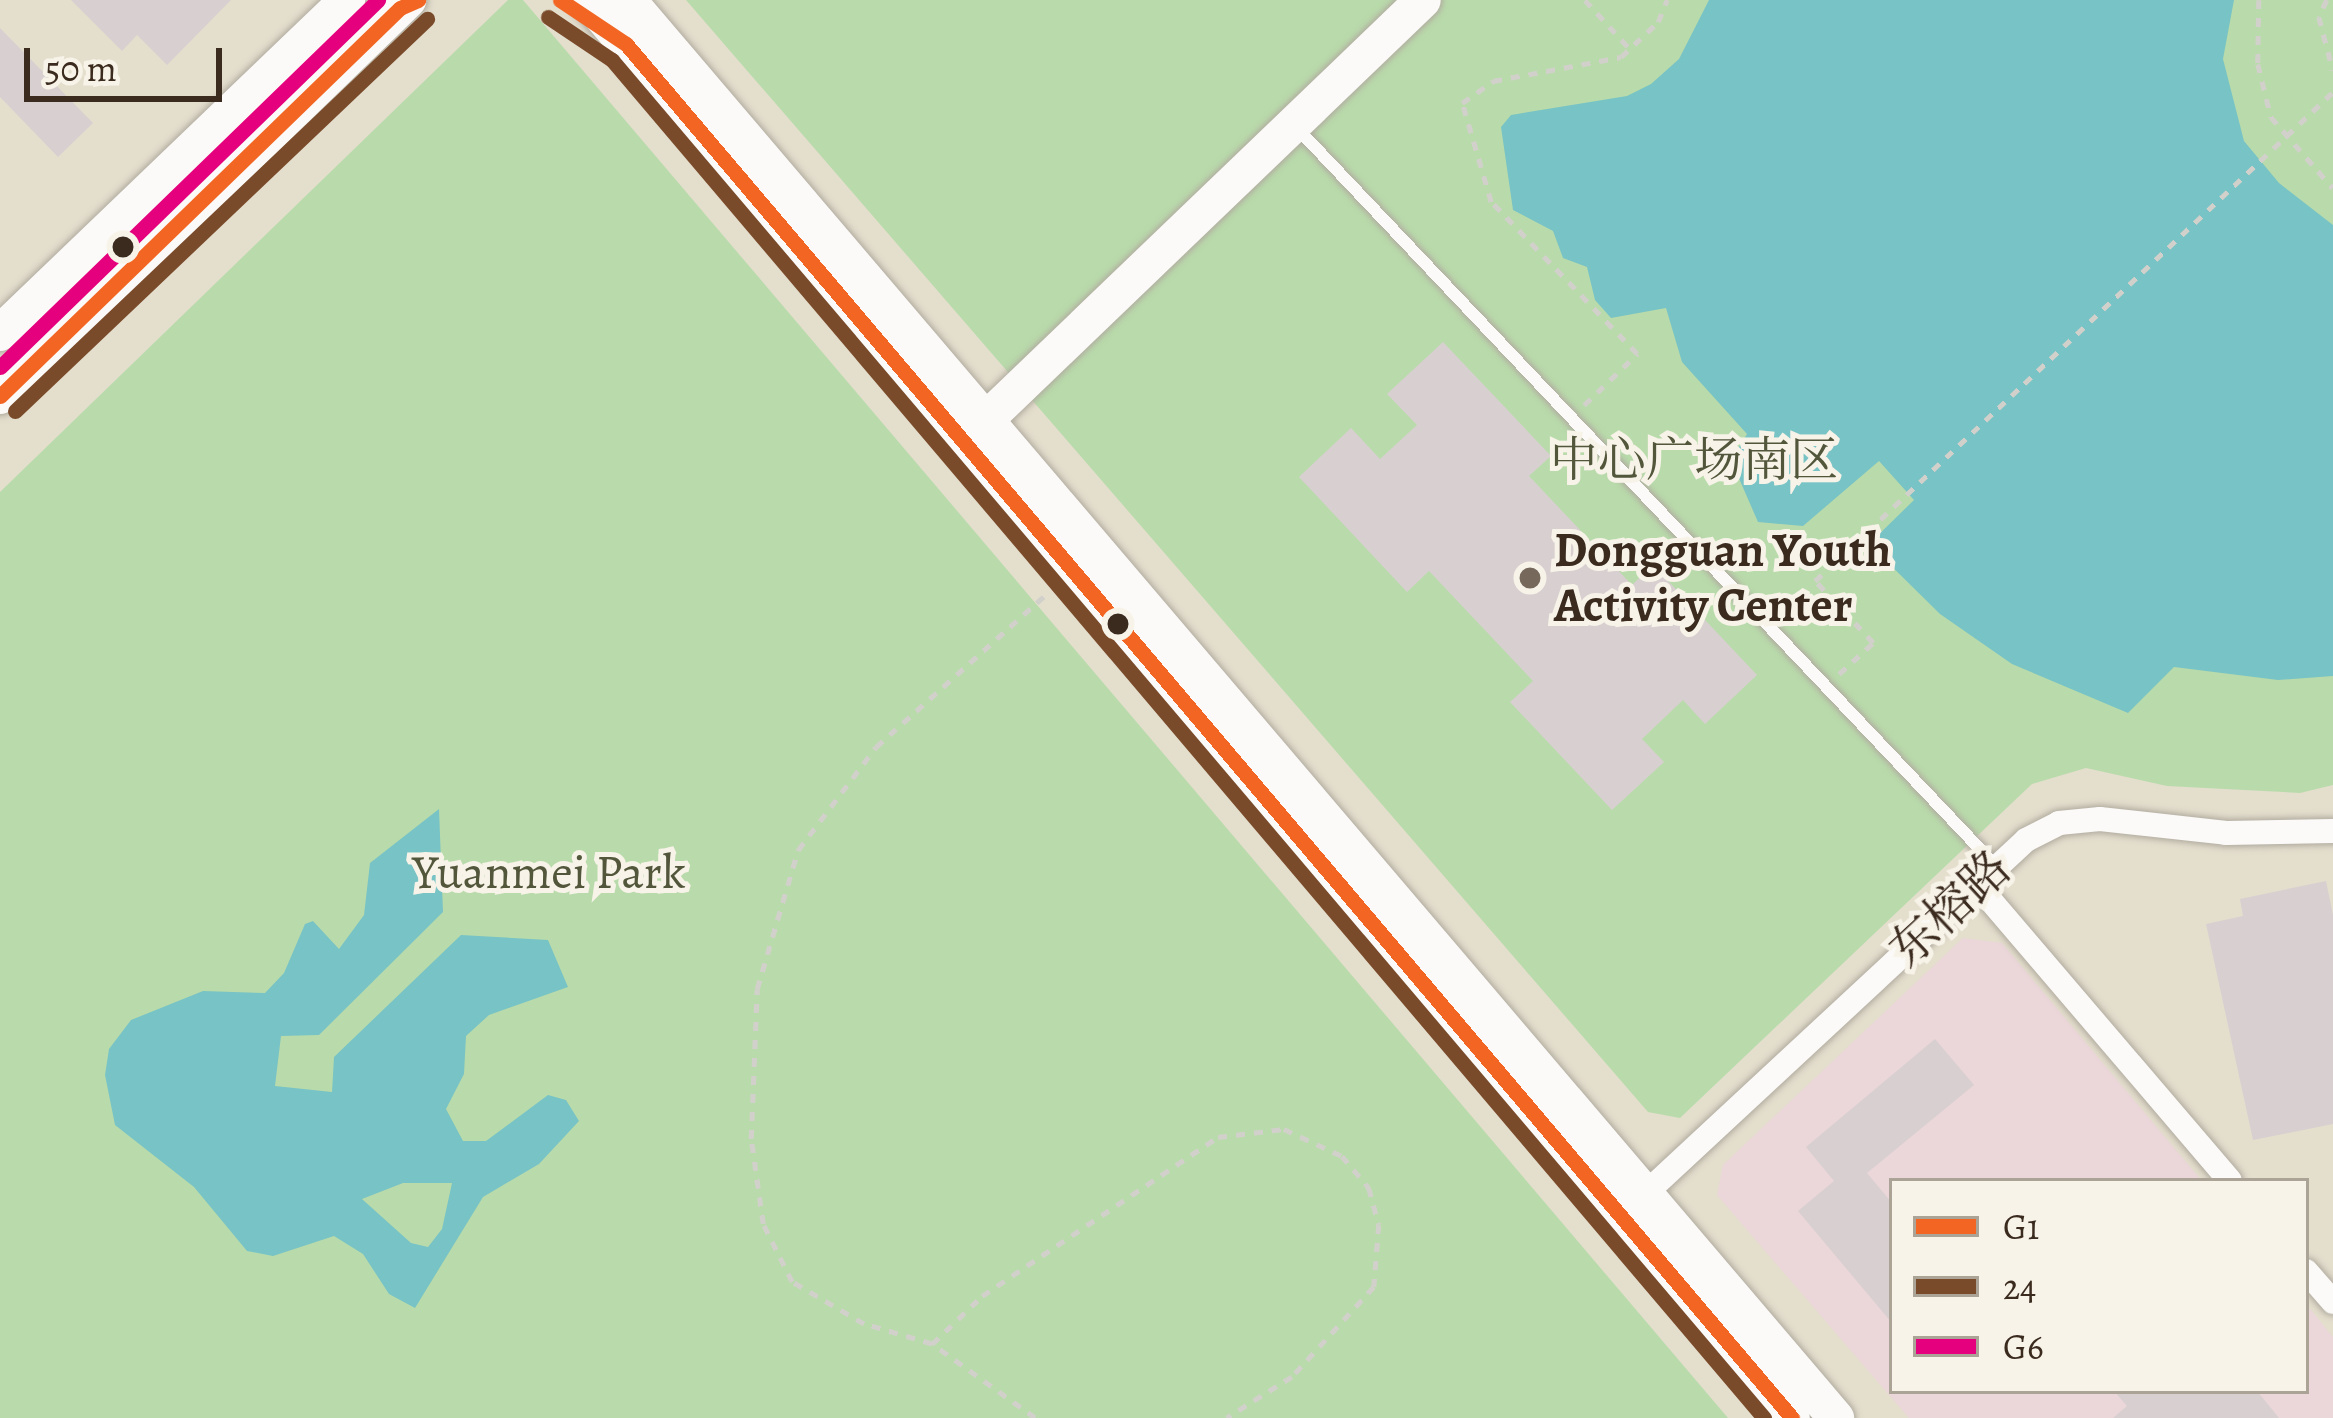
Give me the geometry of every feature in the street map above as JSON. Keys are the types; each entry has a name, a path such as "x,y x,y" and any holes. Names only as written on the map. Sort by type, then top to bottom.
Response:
{"street":[{"path":"0,333 347,0"},
{"path":"560,0 634,16"},
{"path":"588,0 634,16 974,431 1647,1192 1836,1418"},
{"path":"974,431 1423,0"},
{"path":"0,396 409,3"},
{"path":"974,431 1072,571 1792,1418"},
{"name":"东榕路","path":"1647,1192 1984,873 2059,823 2333,831"},
{"path":"1984,873 2228,1178"},
{"path":"2309,1274 2333,1302"}],"lane":[{"path":"1294,125 1826,686 1984,873"}],"path":[{"path":"1586,0 1631,50"},
{"path":"1571,418 1637,354 1491,202 1462,111 1474,87 1594,67 1631,50 1667,0"},
{"path":"2259,0 2258,64 2284,137 2333,188"},
{"path":"2327,0 2319,17 2333,70"},
{"path":"1826,686 1873,643 1815,581 2333,92"},
{"path":"1035,1418 932,1345 864,1324 792,1282 773,1244 751,1139 757,988 798,850 876,747 1072,571"},
{"path":"932,1345 982,1296 1218,1137 1285,1129 1342,1156 1369,1188 1379,1226 1374,1287 1292,1377 1227,1418"}],"shaded area":[{"path":"1963,938 2002,943 2199,1178 1889,1178 1889,1394 2309,1394 2309,1308 2333,1337 2333,1418 1909,1418 1717,1195 1723,1165"}],"green space":[{"name":"Yuanmei Park","path":"508,0 523,0 1728,1418 0,1418 0,492"},
{"name":"中心广场南区","path":"686,0 2333,0 2333,785 2300,793 2167,786 2086,768 2032,784 1680,1118 1648,1112"}],"water":[{"path":"1709,0 2234,0 2223,59 2244,141 2279,183 2333,225 2333,676 2278,680 2174,667 2128,713 2012,664 1940,614 1869,544 1914,500 1879,461 1803,526 1758,522 1731,460 1747,434 1682,362 1666,308 1611,318 1595,300 1587,267 1563,258 1553,231 1513,210 1501,127 1511,115 1627,96 1651,84 1679,59"},
{"path":"439,809 443,912 319,1035 281,1036 275,1086 332,1092 334,1057 461,935 548,940 568,987 489,1015 466,1036 464,1074 446,1109 463,1141 486,1141 548,1095 566,1100 579,1121 539,1164 483,1197 415,1308 389,1294 363,1254 334,1236 273,1256 247,1251 194,1187 115,1125 105,1075 109,1049 131,1020 203,991 265,993 284,973 305,924 313,921 339,949 364,915 370,863","holes":["403,1183 452,1183 442,1229 428,1247 411,1243 362,1199"]}],"building":[{"path":"71,0 231,0 167,65 137,35 122,51"},
{"path":"0,28 93,123 58,157 0,97"},
{"name":"Dongguan Youth Activity Center","path":"1443,342 1551,456 1529,476 1632,585 1653,565 1757,675 1705,724 1683,700 1642,739 1664,762 1612,810 1510,702 1533,681 1429,571 1407,592 1299,477 1351,428 1380,459 1417,425 1387,394"},
{"path":"2326,881 2333,915 2333,1124 2253,1140 2206,924 2243,916 2240,899"},
{"path":"1935,1039 1974,1085 1867,1173 1889,1199 1889,1319 1798,1211 1834,1181 1806,1147"},
{"path":"2117,1394 2259,1394 2279,1418 2113,1418 2127,1406"}],"transit line":[{"name":"G6","path":"0,367 378,0"},
{"name":"G1","path":"0,396 400,8 418,0"},
{"name":"G1","path":"560,0 626,44 1792,1418"},
{"name":"24","path":"548,17 612,60 1764,1418"},
{"name":"24","path":"15,411 427,19"}],"place":[{"name":"Dongguan Youth Activity Center","path":"1530,578"}]}
